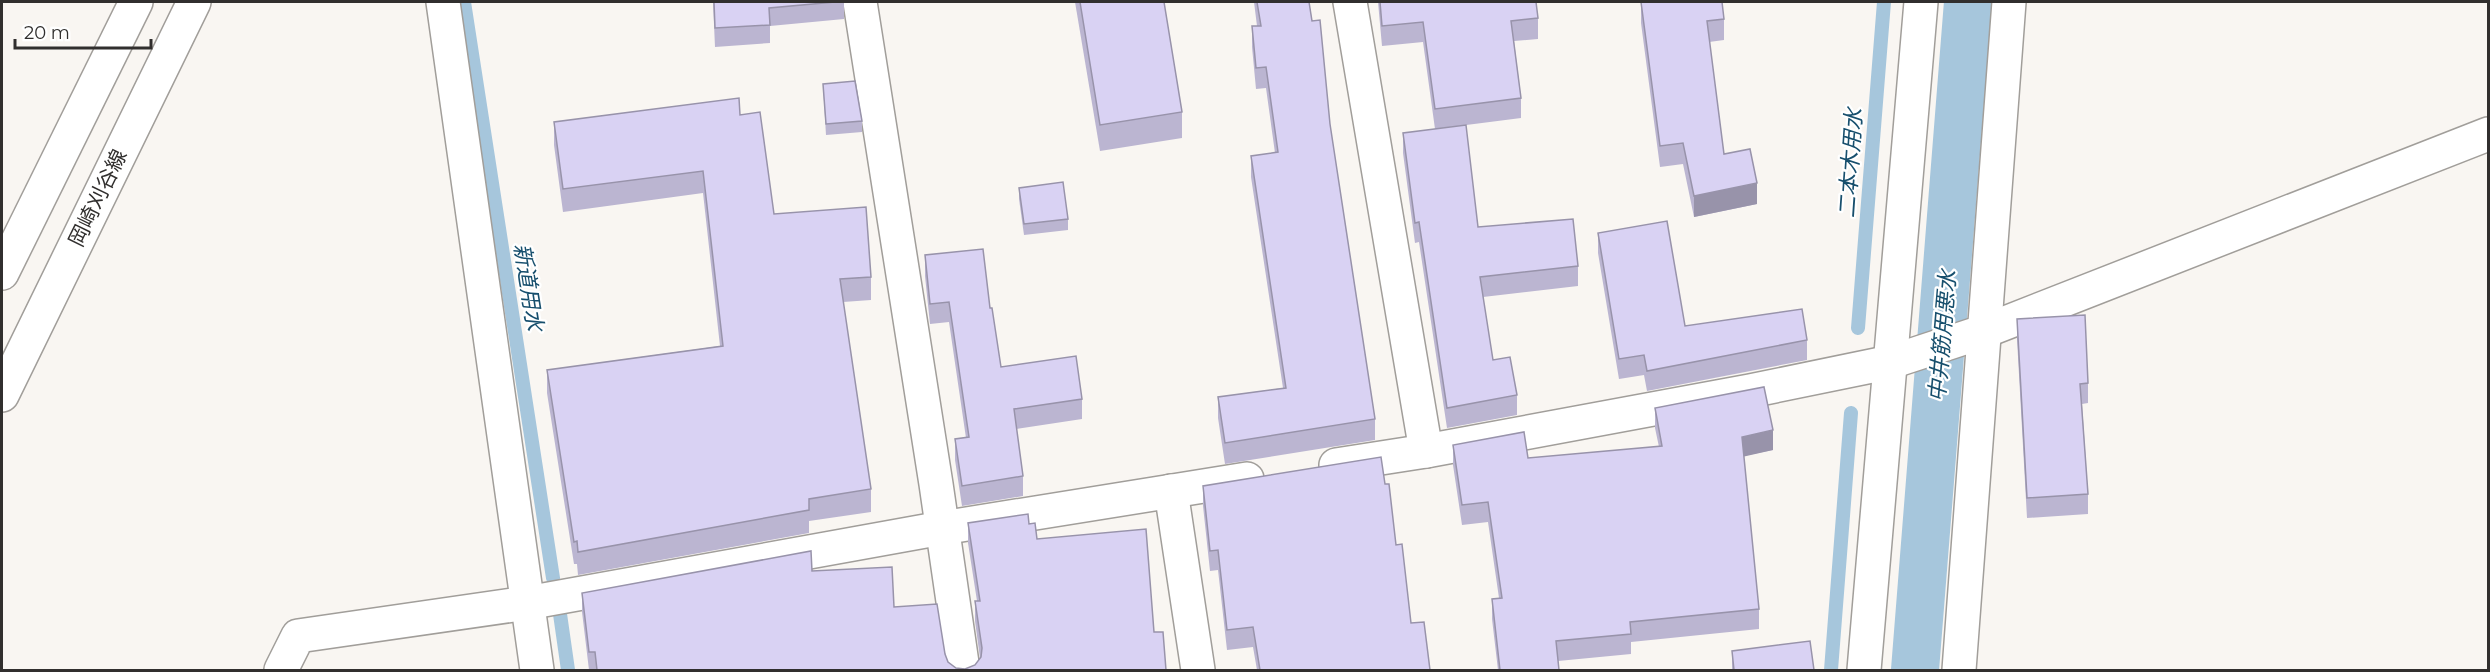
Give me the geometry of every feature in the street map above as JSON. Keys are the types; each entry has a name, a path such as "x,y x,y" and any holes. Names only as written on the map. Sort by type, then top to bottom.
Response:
{"street":[{"path":"2,273 136,2"},
{"name":"岡崎刈谷線","path":"2,395 194,2"},
{"path":"443,2 537,670"},
{"path":"860,2 963,670"},
{"path":"1350,2 1426,451"},
{"path":"1864,670 1921,2"},
{"path":"1959,670 2009,2"},
{"path":"1310,469 1426,451 1750,391 1891,362 1985,331 2488,134"},
{"path":"281,670 298,636 527,603 942,528 1275,475"},
{"path":"1171,491 1198,670"}],"building":[{"path":"714,2 835,2 769,8 770,25 715,28"},
{"path":"1080,2 1164,2 1182,112 1100,125"},
{"path":"1257,2 1309,2 1312,21 1320,20 1330,124 1375,419 1225,443 1218,397 1286,388 1251,156 1278,152 1266,67 1256,68 1252,26 1261,26"},
{"path":"1380,2 1536,2 1538,18 1511,21 1521,98 1435,109 1423,22 1382,26"},
{"path":"1641,2 1722,2 1724,19 1707,21 1724,154 1750,149 1757,183 1694,196 1683,143 1660,146"},
{"path":"855,81 862,121 826,124 823,84"},
{"path":"739,98 740,115 760,112 774,214 866,207 871,277 840,279 871,489 809,499 809,510 578,552 577,541 574,542 547,370 723,346 703,171 563,189 554,122"},
{"path":"1466,125 1478,227 1573,219 1578,266 1480,277 1493,360 1510,357 1517,395 1447,408 1419,222 1415,223 1403,133"},
{"path":"1063,182 1068,219 1024,224 1019,188"},
{"path":"1667,221 1685,326 1802,309 1807,340 1647,371 1644,355 1619,359 1598,233"},
{"path":"983,249 990,308 992,308 1001,367 1076,356 1082,399 1014,409 1023,476 962,486 955,439 969,437 949,302 930,304 925,255"},
{"path":"2085,315 2088,383 2080,384 2088,494 2027,498 2017,319"},
{"path":"1764,387 1773,430 1742,437 1759,609 1630,622 1631,634 1556,641 1559,670 1500,670 1492,599 1502,598 1488,502 1462,505 1453,445 1524,432 1528,458 1662,446 1655,408"},
{"path":"1381,457 1385,484 1389,484 1396,545 1402,544 1411,623 1424,622 1430,670 1260,670 1253,627 1227,630 1218,550 1210,551 1203,486"},
{"path":"1028,514 1029,524 1035,523 1037,539 1146,529 1154,632 1163,632 1166,670 597,670 595,652 589,652 582,593 811,551 812,571 892,567 894,607 937,604 948,662 956,668 965,669 975,665 981,657 982,648 975,601 980,601 968,523"},
{"path":"1810,641 1814,670 1734,670 1732,651"}],"waterway":[{"name":"新道用水","path":"464,2 553,578"},
{"name":"二本木用水","path":"1858,328 1884,2"},
{"name":"中井筋用悪水","path":"1915,670 1968,2"},
{"name":"二本木用水","path":"1831,670 1851,413"},
{"name":"新道用水","path":"560,614 568,670"}]}
